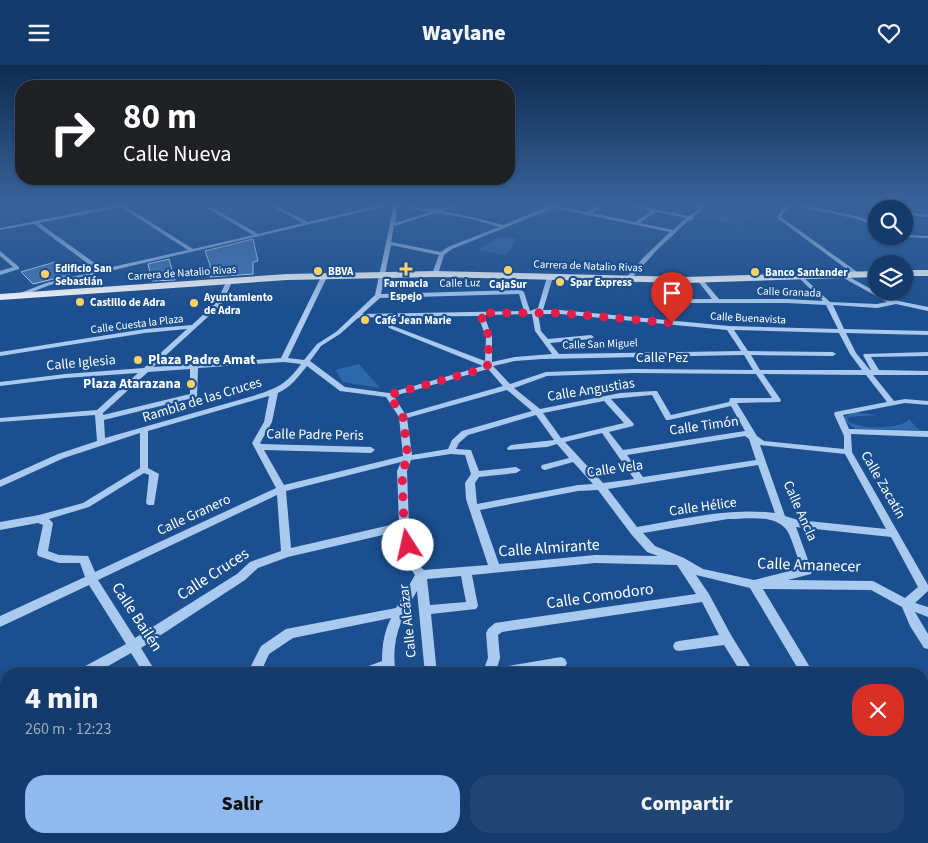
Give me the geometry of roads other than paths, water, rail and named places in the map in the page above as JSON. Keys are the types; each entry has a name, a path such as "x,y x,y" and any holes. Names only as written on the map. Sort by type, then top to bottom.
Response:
{"highway":[{"path":"913,273 928,273"},
{"name":"Carrera de Natalio Rivas","path":"0,297 229,282 381,275 435,274 628,280 700,280 868,274"}],"street":[{"path":"59,239 102,271"},
{"path":"175,239 193,251"},
{"path":"18,295 42,285 239,239"},
{"path":"378,295 390,239"},
{"path":"435,274 442,254 450,248 471,239"},
{"path":"628,280 637,266 664,239"},
{"path":"809,239 858,275"},
{"path":"390,243 442,254"},
{"path":"0,253 16,268 0,273"},
{"path":"842,275 887,300 928,309"},
{"path":"284,360 324,277"},
{"path":"550,277 541,309 536,312 538,331 558,357"},
{"path":"801,277 829,304 853,354 892,403 928,403"},
{"path":"700,280 717,301"},
{"name":"Calle Cuesta la Plaza","path":"0,355 145,331 194,327 220,303 229,282"},
{"name":"Calle Luz","path":"378,295 521,292 527,312"},
{"name":"Rambla de las Cruces","path":"0,484 32,467 101,443 274,391 295,377 319,345 358,316 378,295"},
{"name":"Calle Granada","path":"682,301 809,301 829,304 877,306 895,302"},
{"name":"Calle Buenavista","path":"358,316 386,317 536,312 602,315 729,328 928,333"},
{"path":"386,317 391,327 488,365 489,337 480,313"},
{"path":"101,443 100,415 194,327"},
{"name":"Calle Angustias","path":"451,451 455,441 465,433 538,412 606,398 654,393 669,418 733,403 733,400 777,399 729,328"},
{"path":"546,341 591,337"},
{"name":"Calle San Miguel","path":"389,395 479,370 488,365 533,357 745,353 833,354"},
{"path":"876,372 866,355 928,354"},
{"name":"Calle Iglesia","path":"0,384 65,376 284,360 307,361"},
{"path":"307,361 343,389 389,395"},
{"name":"Calle Amanecer","path":"488,365 508,387 538,412 559,441 601,487 634,531 651,549 680,561 701,573 754,584 873,586 906,604"},
{"path":"0,420 100,415 194,395 194,367"},
{"name":"Calle Pez","path":"403,417 508,387 546,373 758,371 928,373"},
{"path":"274,391 268,422 256,443 280,489 286,553"},
{"name":"Calle Alcázar","path":"389,395 403,417 408,458 402,471 404,526 412,564 420,575 430,667"},
{"path":"511,448 547,444 630,424 606,398"},
{"name":"Calle Ancla","path":"733,403 753,437 782,518 793,531 807,571 754,584"},
{"name":"Calle Zacatín","path":"892,403 838,414 845,431 848,452 924,588 906,604"},
{"path":"604,430 640,480"},
{"path":"144,431 144,469"},
{"path":"845,431 928,433"},
{"name":"Calle Timón","path":"622,453 746,433 762,443 848,452"},
{"name":"Calle Padre Peris","path":"258,447 371,450"},
{"path":"408,458 451,451 468,452 476,474"},
{"name":"Calle Granero","path":"0,621 92,580 280,489 408,458"},
{"path":"545,467 575,459"},
{"name":"Calle Vela","path":"473,508 578,488 601,487 761,462"},
{"path":"144,469 154,474 151,503"},
{"path":"0,526 39,519 86,505 144,469"},
{"path":"476,474 516,470"},
{"path":"476,474 470,483 473,508 495,568"},
{"name":"Calle Hélice","path":"634,531 728,515 782,518 797,524 894,534"},
{"name":"Calle Bailén","path":"39,519 48,523 42,553 59,559 84,559 92,580 148,667"},
{"name":"Calle Cruces","path":"95,667 134,645 242,577 254,565 286,553 404,526"},
{"name":"Calle Almirante","path":"420,575 595,559 680,561"},
{"path":"680,561 705,597 727,639 745,667"},
{"path":"425,610 472,606 466,571"},
{"path":"389,667 390,638 398,612 420,575"},
{"path":"754,584 804,667"},
{"name":"Calle Comodoro","path":"499,627 705,597"},
{"path":"906,604 928,612"},
{"path":"906,604 914,622 928,644"},
{"path":"256,667 265,650 290,633 398,612"},
{"path":"491,667 494,658 492,633 499,627"},
{"path":"678,646 727,639"},
{"path":"537,667 561,663"}],"place":[{"name":"Farmacia Espejo","path":"406,269"},
{"name":"CajaSur","path":"508,270"},
{"name":"BBVA","path":"318,271"},
{"name":"Banco Santander","path":"755,272"},
{"name":"Edificio San Sebastián","path":"45,274"},
{"name":"Spar Express","path":"560,282"},
{"name":"Castillo de Adra","path":"80,302"},
{"name":"Ayuntamiento de Adra","path":"194,303"},
{"name":"Café Jean Marie","path":"365,320"},
{"name":"Plaza Padre Amat","path":"138,360"},
{"name":"Plaza Atarazana","path":"191,384"}]}
